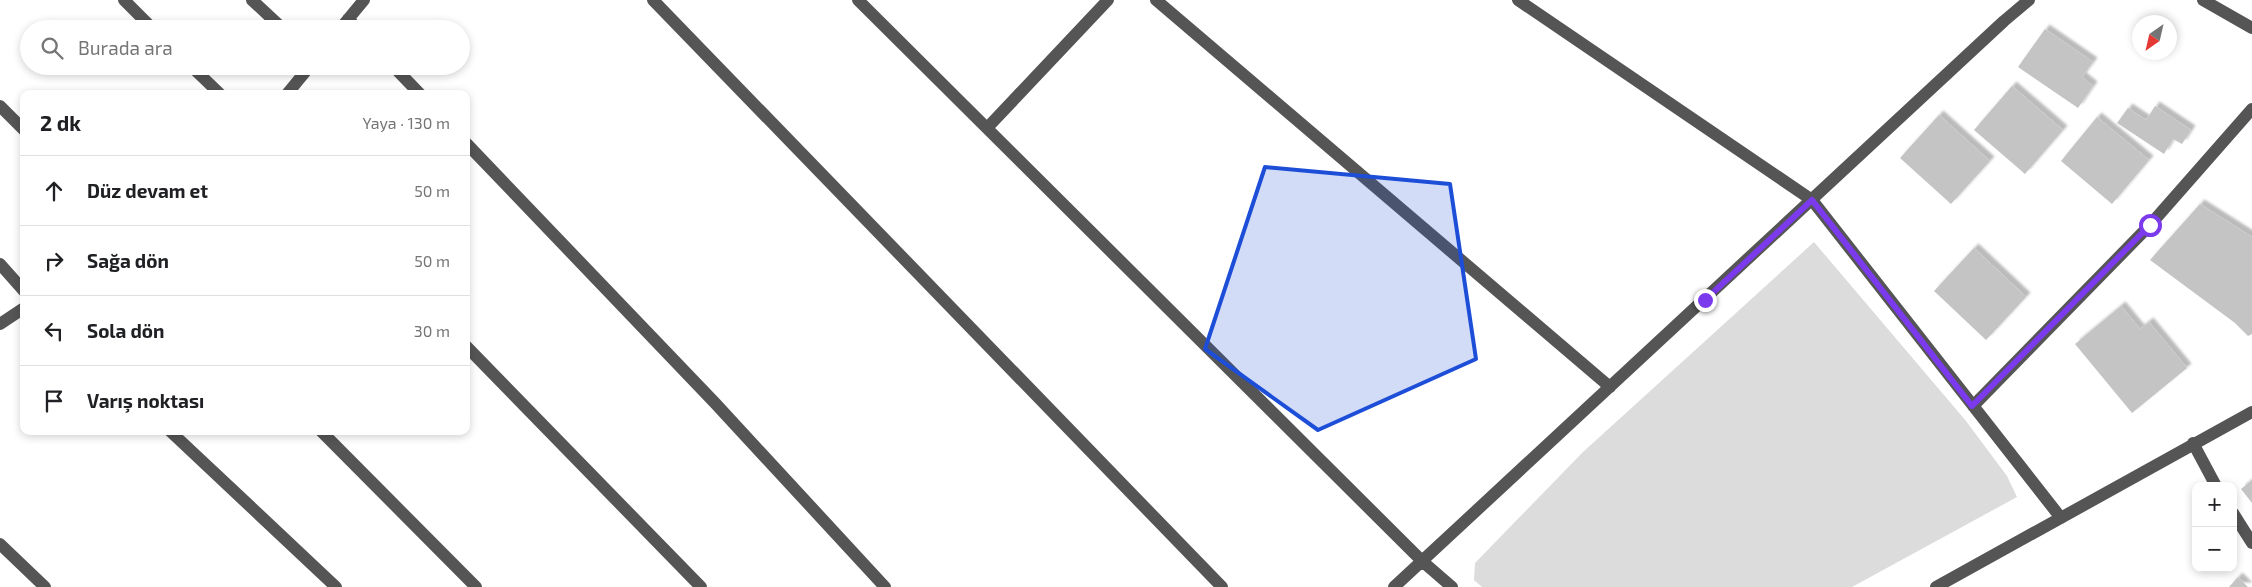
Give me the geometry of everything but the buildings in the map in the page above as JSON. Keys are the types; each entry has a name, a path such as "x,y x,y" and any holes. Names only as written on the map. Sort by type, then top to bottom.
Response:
{"street":[{"path":"124,0 144,20"},
{"path":"252,0 273,20"},
{"path":"654,0 1222,587"},
{"path":"858,0 988,127 1422,561 1452,587"},
{"path":"988,127 1108,0"},
{"path":"1156,0 1610,387"},
{"path":"1518,0 1812,200 2061,518"},
{"path":"1394,587 2004,21 2029,0"},
{"path":"2202,0 2252,28"},
{"path":"347,20 362,1"},
{"path":"200,75 216,90"},
{"path":"291,90 303,75"},
{"path":"402,75 416,90"},
{"path":"0,106 20,126"},
{"path":"1972,406 2150,225 2252,109"},
{"path":"470,146 715,403 885,587"},
{"path":"0,264 20,286"},
{"path":"0,324 20,311"},
{"path":"470,350 701,587"},
{"path":"1936,587 2252,412"},
{"path":"174,435 336,587"},
{"path":"326,435 476,587"},
{"path":"2193,443 2214,482"},
{"path":"2237,519 2252,543"},
{"path":"0,544 45,587"}],"highlighted area":[{"path":"1265,167 1450,184 1476,359 1318,430 1205,349"}],"shaded area":[{"path":"1814,242 1966,421 2007,476 2017,497 1852,587 1482,587 1474,580 1475,563 1583,452"}],"route":[{"path":"1705,300 1812,200 1972,406 2150,225"}]}
